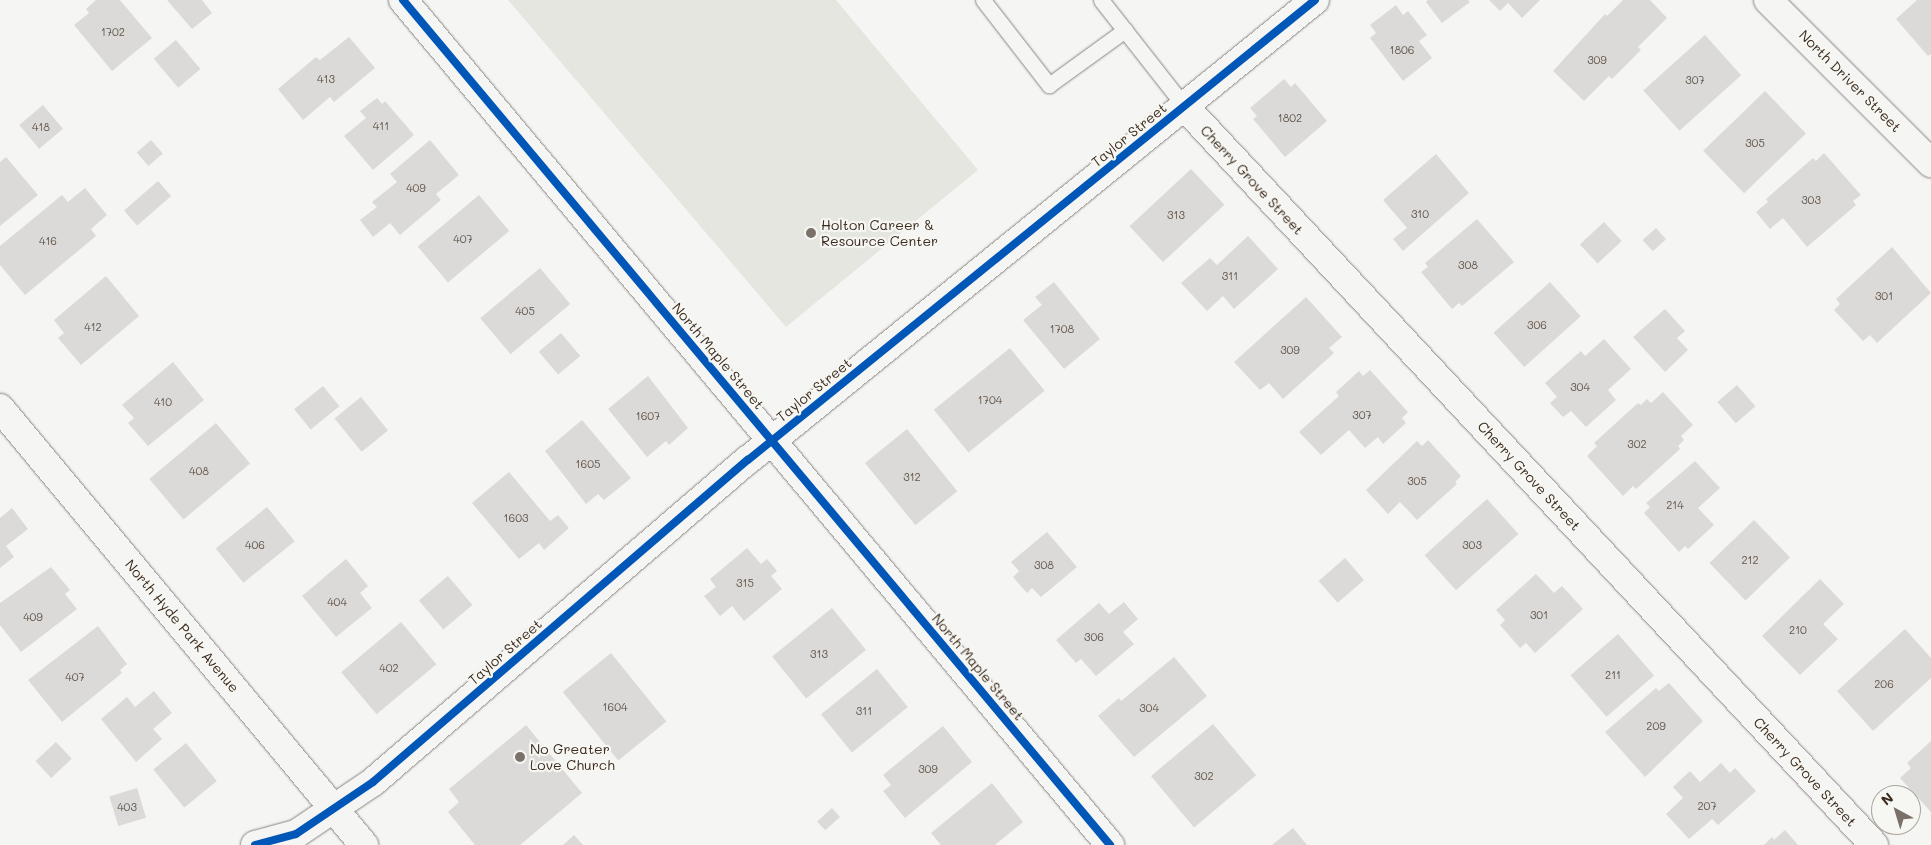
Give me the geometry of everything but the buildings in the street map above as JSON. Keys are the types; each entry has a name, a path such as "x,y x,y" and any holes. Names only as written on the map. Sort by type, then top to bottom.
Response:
{"street":[{"name":"North Maple Street","path":"403,0 1110,845"},
{"name":"Taylor Street","path":"256,845 296,834 335,810 373,782 772,440 1315,0"},
{"name":"North Driver Street","path":"1768,0 1931,163"},
{"name":"Cherry Grove Street","path":"1184,106 1874,845"},
{"name":"North Hyde Park Avenue","path":"0,408 364,845"}],"lane":[{"path":"983,0 1049,85 1125,30"},
{"path":"1102,0 1184,106"}],"shaded area":[{"path":"508,0 836,0 978,170 786,327"}],"cycle path":[{"path":"403,0 1110,845"},
{"path":"255,845 296,834 373,782 748,460 1315,0"}],"place":[{"name":"Holton Career & Resource Center","path":"811,233"},
{"name":"No Greater Love Church","path":"520,757"}]}
